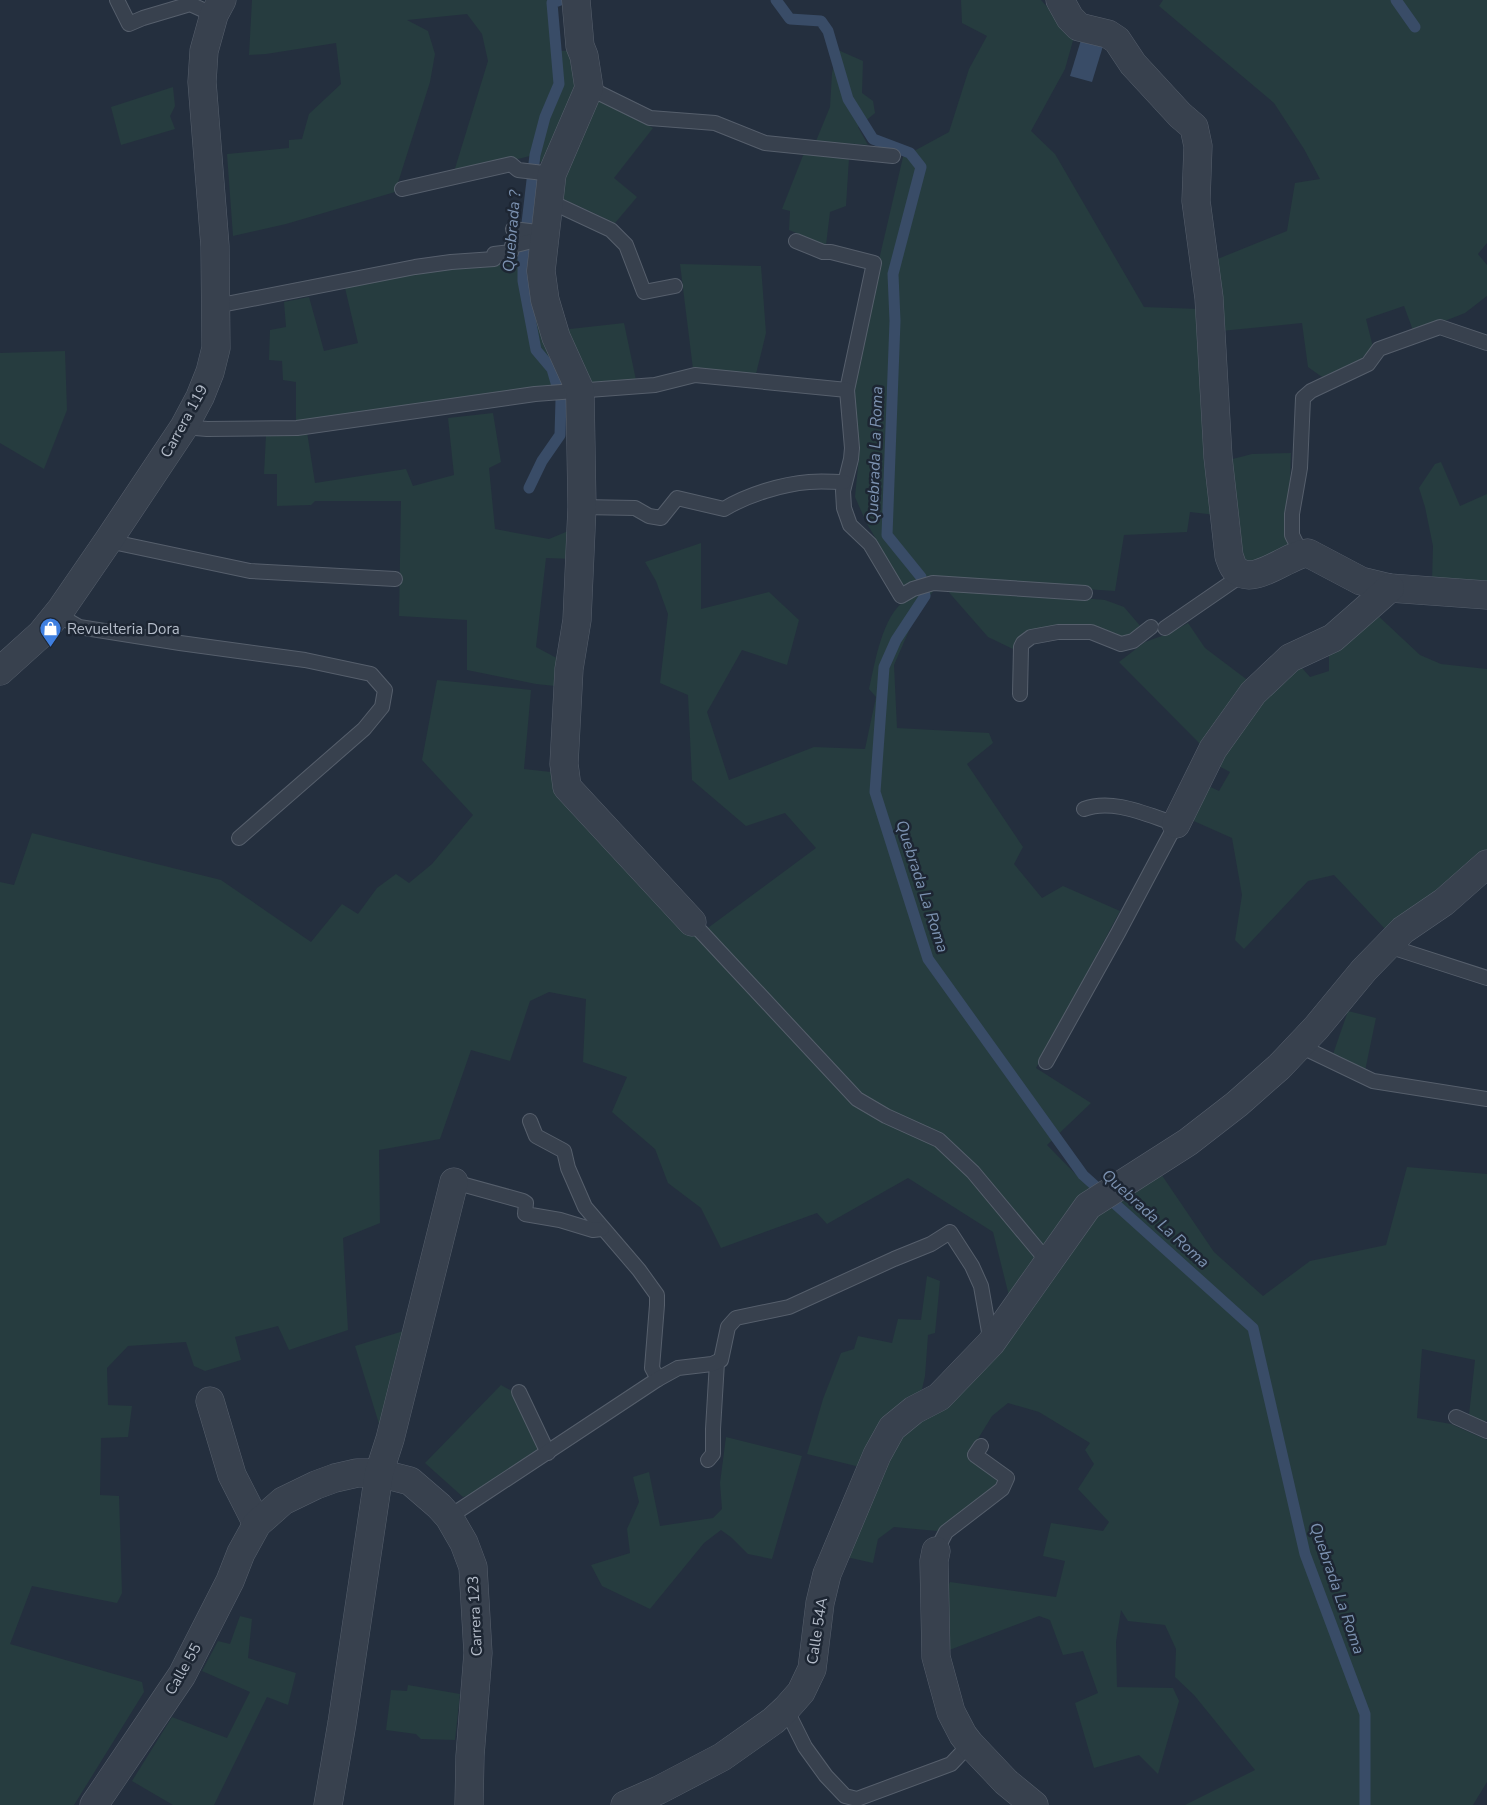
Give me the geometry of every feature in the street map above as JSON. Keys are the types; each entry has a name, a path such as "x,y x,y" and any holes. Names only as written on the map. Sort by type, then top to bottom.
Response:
{"street":[{"path":"576,0 580,46 584,56 588,88 549,174 549,201 540,236 541,271 545,300 556,337 576,390 582,507 577,620 570,669 564,764 567,786 692,922"},
{"path":"1060,0 1070,18 1079,27 1108,34 1117,40 1133,64 1180,115 1194,127 1198,146 1196,201 1209,298 1218,457 1229,556 1234,569 1242,575 1250,575 1267,570 1301,553 1308,553 1361,580 1390,588 1487,595"},
{"name":"Carrera 119","path":"0,670 41,634 57,614 184,426 200,397 210,372 216,348 215,246 202,82 204,51 218,7"},
{"path":"1176,824 1214,749 1253,693 1290,658 1333,638 1390,588"},
{"path":"1300,1046 1364,970 1403,930 1444,902 1487,864"},
{"name":"Calle 54A","path":"625,1805 659,1790 722,1757 786,1709 801,1692 812,1669 820,1603 827,1574 877,1455 892,1428 914,1410 939,1397 991,1342 1088,1206 1188,1142 1237,1104 1300,1046"},
{"path":"328,1805 344,1714 379,1473 390,1439 454,1182"},
{"path":"210,1401 232,1475 257,1524"},
{"name":"Calle 55","path":"94,1805 182,1675 257,1524 284,1501 335,1478 357,1473 379,1473"},
{"name":"Carrera 123","path":"379,1473 410,1481 439,1506 449,1518 464,1543 473,1567 478,1653 470,1756 469,1805"},
{"path":"936,1551 934,1561 936,1657 951,1712 962,1735 970,1744 1006,1782 1034,1805"}],"lane":[{"path":"117,0 129,24 190,4 218,7"},
{"path":"588,88 650,118 715,123 765,143 893,156"},
{"path":"402,188 511,164 518,170 549,174"},
{"path":"549,201 611,230 626,245 644,292 675,286"},
{"path":"513,229 540,236"},
{"path":"216,306 415,267 494,259 494,254 511,252 512,246 540,236"},
{"path":"796,240 823,252 831,252 874,263 847,390 852,448 851,459 844,482 844,508 850,525 870,544 901,596 913,589 932,583 1085,593"},
{"path":"1301,553 1292,535 1292,514 1300,468 1303,398 1311,391 1368,364 1379,349 1440,327 1487,344"},
{"path":"184,426 207,429 297,428 535,394 654,385 695,375 847,390"},
{"path":"582,507 635,508 648,516 661,518 678,498 724,509 742,499 785,486 808,482 844,482"},
{"path":"108,541 250,571 395,579"},
{"path":"1020,694 1021,647 1023,642 1031,637 1058,632 1092,632 1121,644 1133,641 1158,628 1242,575"},
{"path":"57,614 79,627 305,660 371,674 385,690 382,707 364,729 239,838"},
{"path":"1046,1062 1176,824 1119,807 1101,805 1084,809"},
{"path":"692,922 856,1099 886,1116 939,1140 973,1172 1048,1262"},
{"path":"1388,946 1487,978"},
{"path":"1300,1046 1373,1081 1487,1099"},
{"path":"530,1121 536,1136 564,1150 568,1168 585,1207 639,1270 657,1295 652,1368 658,1379"},
{"path":"454,1182 526,1203 525,1214 560,1220 593,1230 602,1228"},
{"path":"449,1518 658,1379 678,1368 712,1364 721,1360 728,1327 736,1318 789,1307 894,1258 931,1244 950,1232 972,1266 981,1286 991,1342"},
{"path":"708,1460 713,1454 712,1429 717,1362"},
{"path":"519,1392 548,1453"},
{"path":"1456,1417 1487,1430"},
{"path":"936,1551 946,1532 1002,1489 1007,1478 975,1455 981,1446"},
{"path":"786,1709 805,1747 826,1776 845,1796 858,1802 951,1764 970,1744"}],"green space":[{"path":"252,0 549,0 554,83 541,116 530,156 453,175 488,61 482,34 467,14 407,20 428,31 435,54 430,82 395,192 286,224 233,236 227,154 289,148 289,140 302,139 309,114 341,84 336,43 249,55"},
{"path":"961,0 1041,0 1074,37 1065,69 1031,131 1055,154 1144,307 1199,309 1216,515 1190,512 1187,532 1124,535 1115,591 934,579 903,585 866,522 855,497 859,457 854,389 878,264 903,157 949,132 969,69 987,36 962,23"},
{"path":"1163,0 1487,0 1487,243 1478,254 1487,265 1487,296 1465,313 1414,333 1404,306 1366,319 1373,347 1358,362 1322,377 1308,367 1302,323 1221,331 1215,260 1287,231 1295,183 1320,179 1304,149 1274,103 1159,6"},
{"path":"578,50 583,87 549,164 537,161 550,113 563,83 560,51"},
{"path":"838,50 863,61 862,93 873,101 875,113 858,127 868,145 816,141 830,107 832,73"},
{"path":"173,87 175,106 170,116 175,129 121,145 111,107"},
{"path":"591,93 653,128 614,178 637,197 615,223 555,195"},
{"path":"804,153 849,158 846,206 830,212 826,245 789,230 790,211 782,209"},
{"path":"537,244 574,385 296,422 296,382 283,380 282,361 269,360 270,330 286,327 284,302 309,297 324,351 358,343 345,288 430,270 500,262 517,254 518,249"},
{"path":"680,264 761,266 766,333 756,374 693,369"},
{"path":"624,323 636,380 583,383 561,330"},
{"path":"65,351 67,410 44,469 0,443 0,353"},
{"path":"493,413 501,462 489,468 495,529 549,539 573,529 574,559 546,558 536,647 564,662 565,687 536,684 467,670 467,620 399,616 401,501 315,501 311,505 277,506 277,474 264,474 266,435 307,432 315,483 406,469 413,486 454,475 448,418"},
{"path":"1291,453 1290,481 1284,519 1291,549 1243,566 1225,461 1252,454"},
{"path":"1441,462 1460,506 1487,494 1487,588 1432,581 1433,546 1419,488 1435,464"},
{"path":"701,543 701,609 769,592 799,620 787,665 742,650 707,712 729,780 814,747 865,749 876,697 869,689 885,628 898,607 906,600 916,594 935,588 911,626 894,665 897,728 989,733 993,743 967,764 1023,847 1014,864 1042,898 1063,886 1120,911 1036,1068 1091,1103 1047,1145 1107,1206 1159,1171 1214,1252 1263,1296 1310,1261 1386,1245 1407,1167 1487,1174 1487,1420 1484,1422 1469,1415 1475,1360 1422,1349 1417,1418 1451,1424 1487,1440 1487,1782 1473,1805 1185,1805 1255,1770 1194,1695 1175,1677 1176,1649 1165,1625 1128,1621 1121,1610 1116,1642 1117,1687 1173,1688 1179,1701 1158,1774 1139,1755 1094,1768 1075,1703 1098,1693 1083,1651 1063,1655 1050,1620 1039,1616 944,1652 945,1593 950,1582 1056,1597 1065,1561 1043,1556 1051,1523 1103,1531 1109,1522 1078,1489 1094,1464 1085,1450 1090,1443 1039,1412 1008,1403 992,1416 968,1455 1001,1479 994,1489 937,1531 894,1527 878,1539 873,1563 842,1556 895,1435 1015,1320 993,1232 908,1178 827,1224 817,1213 721,1248 701,1208 668,1183 655,1149 612,1112 627,1077 583,1062 586,999 549,992 530,1001 510,1061 471,1050 440,1139 379,1150 380,1223 343,1238 348,1330 289,1350 278,1326 235,1337 241,1360 205,1371 194,1366 186,1342 128,1346 107,1368 108,1405 132,1406 128,1437 101,1438 100,1495 119,1496 122,1593 117,1603 32,1586 10,1644 142,1682 144,1692 74,1805 0,1805 0,882 14,885 32,833 221,880 311,942 342,904 358,914 377,888 396,874 409,883 432,864 473,815 422,760 437,680 531,690 524,769 560,773 697,936 816,848 785,813 746,826 692,780 688,695 660,683 668,614 656,581 645,562"},
{"path":"946,589 1105,600 1124,607 1142,628 1131,638 1118,638 1094,626 1049,627 1015,650 988,637"},
{"path":"1373,611 1420,655 1441,664 1487,669 1487,855 1386,930 1334,875 1308,881 1244,949 1235,940 1242,895 1232,838 1187,818 1204,784 1219,791 1230,772 1215,764 1295,660 1310,677 1329,671 1329,647"},
{"path":"1188,623 1205,648 1254,685 1206,750 1119,662 1145,642 1170,633"},
{"path":"1348,1011 1376,1018 1365,1071 1332,1057"},
{"path":"927,1276 940,1281 935,1333 928,1335 925,1376 920,1398 864,1468 807,1454 823,1399 841,1353 854,1349 858,1336 892,1343 898,1319 921,1320"},
{"path":"413,1328 380,1427 355,1346"},
{"path":"501,1385 512,1391 539,1448 471,1495 463,1497 425,1463"},
{"path":"726,1437 802,1456 772,1559 748,1554 721,1530 704,1543 650,1609 602,1586 591,1565 630,1553 627,1529 639,1502 633,1477 649,1472 660,1526 713,1518 722,1509 720,1483"},
{"path":"240,1616 252,1619 248,1658 296,1673 288,1705 267,1697 214,1805 173,1805 132,1781 172,1717 227,1738 250,1692 202,1671 218,1641 230,1644"},
{"path":"408,1685 460,1694 455,1740 421,1739 416,1734 386,1730 391,1690 407,1691"}],"water":[{"path":"1081,40 1103,46 1092,82 1070,76"}],"waterway":[{"name":"Quebrada ?","path":"529,488 542,461 560,435 561,400 552,369 536,350 523,281 523,257 535,155 545,117 559,84 552,3 560,0"},
{"name":"Quebrada La Roma","path":"776,0 790,19 821,21 828,31 848,99 873,139 910,153 921,167 893,274 895,321 887,535 921,577 925,596 896,640 884,667 875,792 928,959 1083,1175 1253,1328 1305,1554 1365,1714 1365,1805"},
{"path":"1396,0 1415,27"}],"place":[{"name":"Revuelteria Dora","path":"51,648"}]}
